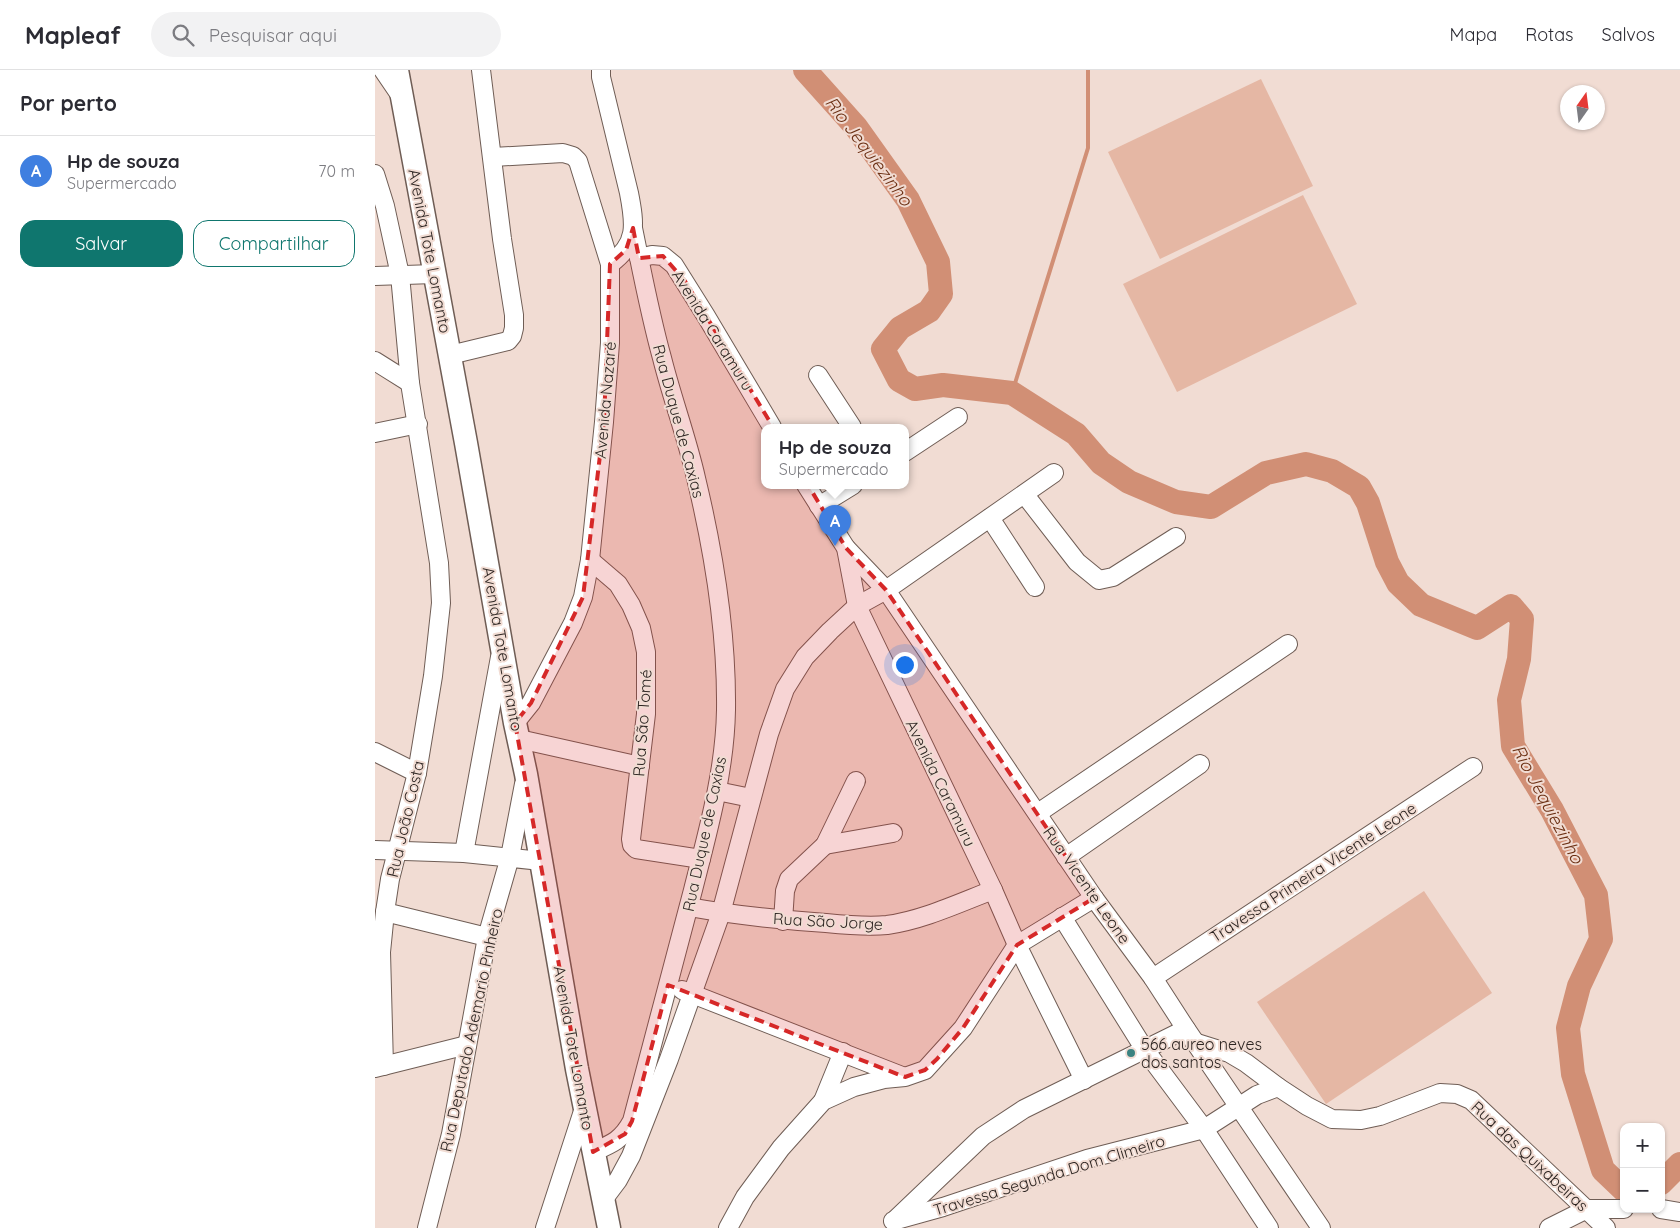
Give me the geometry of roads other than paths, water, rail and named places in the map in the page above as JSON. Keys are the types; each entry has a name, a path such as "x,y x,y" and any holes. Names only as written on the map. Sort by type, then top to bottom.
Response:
{"main road":[{"name":"Avenida Tote Lomanto","path":"397,70 526,774 584,1108 609,1228"}],"street":[{"path":"383,70 401,95"},
{"path":"450,355 508,341 512,336 514,328 514,315 502,239 481,70"},
{"path":"600,72 633,211 633,228 626,250 610,264"},
{"name":"Avenida Nazaré","path":"493,157 563,154 573,156 578,161 610,264 610,343 604,422 590,560 583,597 573,623 517,731"},
{"name":"Rua João Costa","path":"375,174 380,206 400,275 410,383 439,563 441,603 433,676 417,774 390,879 385,912 381,952 380,1067"},
{"name":"Rua Duque de Caxias","path":"603,1200 618,1180 631,1156 654,1035 689,906 717,791 722,761 726,711 725,656 716,570 696,476 662,358 633,228"},
{"name":"Avenida Caramuru","path":"639,258 652,255 663,256 674,265 770,424"},
{"path":"375,276 434,274"},
{"path":"375,361 410,383"},
{"path":"818,375 850,424"},
{"path":"909,449 958,417"},
{"path":"375,433 418,424"},
{"name":"Rua Duque de Caxias","path":"593,1152 612,1145 637,1124 669,1059 721,913 769,734 785,689 805,657 830,630 857,606 886,590 1054,473"},
{"name":"Avenida Caramuru","path":"808,489 846,548 857,606 993,890 1017,945 1084,1080"},
{"path":"819,506 847,489"},
{"path":"1025,495 1077,562 1099,580 1113,577 1176,536"},
{"path":"990,518 1035,587"},
{"name":"Rua Vicente Leone","path":"846,548 886,590 1094,898 1153,978 1321,1228"},
{"name":"Rua São Tomé","path":"590,560 619,584 641,628 646,652 646,714 631,838 632,845 636,849 701,859"},
{"path":"1038,813 1288,644"},
{"path":"464,853 502,646"},
{"path":"517,731 640,766"},
{"path":"375,752 417,774"},
{"path":"1067,857 1200,764"},
{"name":"Travessa Primeira Vicente Leone","path":"1153,978 1473,767"},
{"name":"Rua Deputado Ademario Pinheiro","path":"427,1228 451,1134 487,937 510,857 526,774"},
{"path":"783,920 785,891 789,879 825,845 856,781"},
{"path":"717,791 751,798"},
{"path":"825,845 893,833"},
{"path":"375,850 464,853 541,861"},
{"name":"Rua São Jorge","path":"689,906 721,913 783,920 850,925 886,925 911,920 993,890"},
{"path":"823,1101 854,1088 883,1080 905,1077 925,1070 963,1028 1017,945 1094,898"},
{"path":"385,912 487,937"},
{"path":"1062,917 1145,1050 1204,1129 1269,1228"},
{"path":"668,985 905,1077"},
{"path":"890,1225 983,1136 1024,1109 1145,1050 1190,1035"},
{"name":"Rua das Quixabeiras","path":"1190,1035 1246,1063 1307,1106 1332,1119 1361,1120 1380,1116 1440,1093 1457,1094 1471,1100 1606,1228"},
{"path":"380,1067 467,1046"},
{"path":"728,1228 745,1197 781,1148 823,1101 843,1052"},
{"path":"1204,1129 1257,1095 1278,1087"},
{"path":"545,1228 584,1108"},
{"name":"Travessa Segunda Dom Climeiro","path":"890,1225 1087,1159 1204,1129"},
{"path":"1549,1228 1587,1209 1620,1208"},
{"path":"1665,1210 1680,1212"}],"waterway":[{"name":"Rio Jequiezinho","path":"805,70 856,127 908,200 938,262 941,294 929,311 900,328 883,349 899,380 915,389 943,385 1012,393 1076,434 1101,463 1129,482 1176,502 1211,507 1266,473 1306,464 1332,471 1359,487 1368,503 1387,562 1398,583 1421,605 1477,628 1511,606 1522,619 1519,659 1509,700 1513,746 1552,810 1596,895 1601,939 1579,986 1568,1028 1573,1074 1603,1170 1620,1186"},
{"path":"1012,393 1088,148 1088,70"},
{"name":"Rio Jequiezinho","path":"1665,1179 1680,1164"}],"place":[{"name":"Hp de souza","path":"835,546"},
{"name":"566 aureo neves dos santos","path":"1131,1053"}]}
